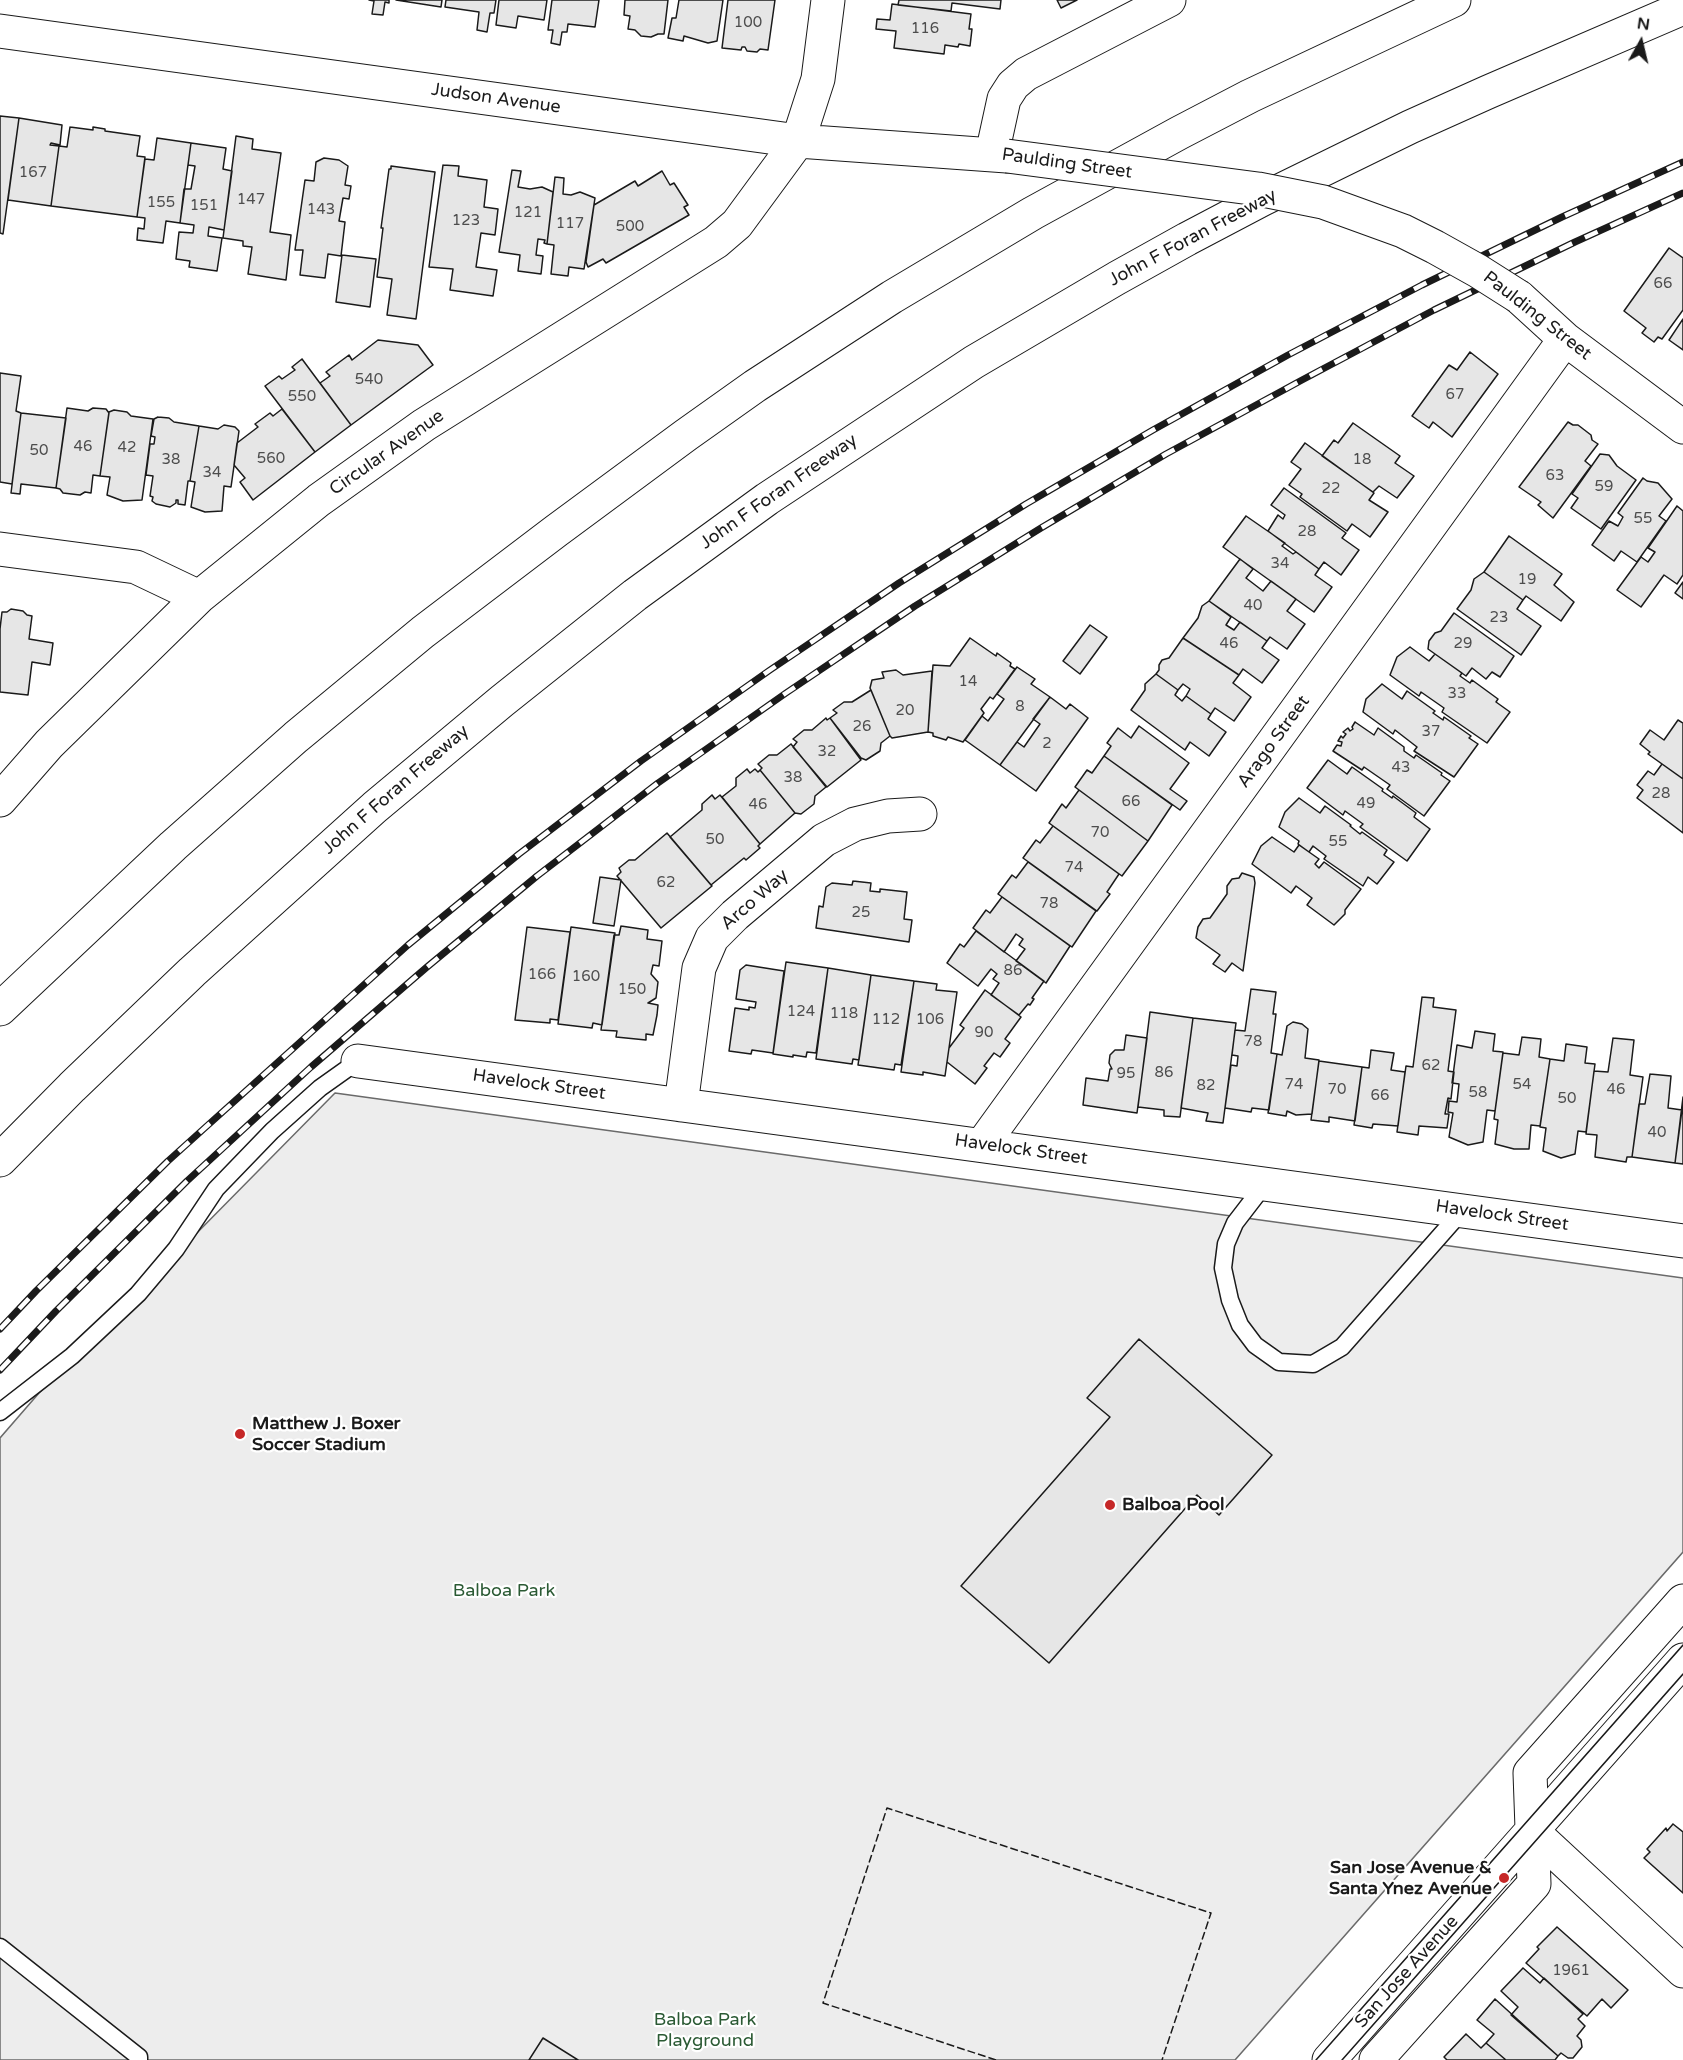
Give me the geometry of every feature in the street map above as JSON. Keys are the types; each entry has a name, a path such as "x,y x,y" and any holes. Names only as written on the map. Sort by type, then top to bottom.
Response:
{"main road":[{"name":"Circular Avenue","path":"0,800 49,744 199,597 319,500 424,425 716,242 737,225 798,141 818,79 828,0"},
{"path":"1000,155 1004,99 1013,85 1026,75 1169,0"},
{"path":"0,1009 173,846 305,729 489,582 703,423 882,304 1033,213 1250,96 1454,0"},
{"name":"John F Foran Freeway","path":"0,1160 192,972 375,807 502,701 635,595 777,492 903,407 1004,344 1117,278 1263,199 1478,96 1683,8"},
{"name":"Judson Avenue","path":"0,30 798,141 1000,155"},
{"name":"Paulding Street","path":"1000,155 1258,189 1323,202 1403,231 1478,271 1519,297 1566,339 1683,427"},
{"name":"Arago Street","path":"982,1145 1566,339"},
{"path":"0,549 136,567 199,597"},
{"name":"Arco Way","path":"681,1105 699,968 712,938 735,915 824,840 855,824 888,816 920,814"},
{"name":"Havelock Street","path":"358,1061 1683,1241"},
{"name":"San Jose Avenue","path":"1376,2060 1534,1884 1530,1773 1683,1601"},
{"name":"San Jose Avenue","path":"1329,2060 1683,1660"},
{"path":"1532,1831 1683,1971"}],"lane":[{"path":"0,1412 72,1356 138,1294 176,1249 224,1180 272,1131 312,1095 358,1061"},
{"path":"1265,1184 1235,1223 1226,1244 1223,1268 1230,1300 1240,1325 1255,1345 1279,1362 1313,1364 1342,1347 1462,1211"},
{"path":"0,1947 139,2057 139,2060"}],"green space":[{"name":"Balboa Park","path":"335,1093 1683,1278 1683,1552 1235,2060 0,2060 0,1438 39,1393"}],"building":[{"path":"369,0 389,0 389,3 385,2 383,15 372,14 374,1"},
{"path":"396,0 442,0 441,7"},
{"path":"446,0 496,0 494,13 490,13 487,32 477,30 479,12 445,7"},
{"path":"499,0 547,0 544,20 518,16 516,28 496,25"},
{"path":"552,0 599,0 595,27 568,24 567,32 562,32 560,45 551,43 553,30 548,30"},
{"path":"625,0 668,0 664,34 651,37 641,36 635,30 628,29 630,16 624,15"},
{"path":"679,0 723,0 717,41 708,43 684,36 683,41 668,38 672,18 676,18"},
{"path":"728,0 775,0 768,50 760,49 757,52 747,51 745,47 741,50 722,48"},
{"path":"899,0 1001,0 1000,9 952,3 951,11 898,5"},
{"path":"1057,0 1077,0 1061,8"},
{"path":"892,4 971,14 970,46 945,45 944,54 894,48 896,31 876,29 877,19 890,20"},
{"path":"0,116 19,118 3,234 0,233"},
{"path":"19,118 62,125 60,145 51,143 50,145 59,146 51,206 8,200"},
{"path":"70,127 93,130 93,127 140,136 137,156 145,157 137,217 51,206 59,146 67,147"},
{"path":"236,136 253,139 252,149 281,153 270,232 291,235 286,280 248,274 252,247 243,246 243,241 223,238"},
{"path":"157,138 191,143 180,223 166,221 163,243 137,240 138,228 144,229 145,218 137,217 145,159 154,160"},
{"path":"191,143 226,148 223,169 232,171 224,230 209,227 208,236 222,238 217,271 189,267 190,261 176,259 179,232 193,233 194,225 180,223 184,189 191,189 195,166 188,165"},
{"path":"324,158 339,160 348,166 345,185 351,186 349,199 343,198 339,221 345,222 341,256 328,254 325,278 300,275 303,250 295,250 305,180 314,181 316,162"},
{"path":"443,165 459,166 458,176 487,180 484,207 498,209 495,235 481,233 476,267 497,270 493,296 450,290 453,269 429,267"},
{"path":"391,166 435,172 416,319 387,315 392,279 377,277 383,228 381,228"},
{"path":"512,170 521,171 518,187 530,189 542,187 553,192 547,244 544,243 545,240 538,239 536,255 543,256 541,274 518,271 520,255 499,252"},
{"path":"662,171 670,185 674,183 688,205 684,207 689,215 606,263 603,259 588,267 586,262 594,205 635,181 638,186"},
{"path":"555,177 564,178 563,194 571,195 580,192 595,198 584,269 569,267 568,276 551,274 554,245 547,244"},
{"path":"1669,248 1683,258 1683,310 1662,339 1658,337 1654,342 1642,333 1646,328 1624,311"},
{"path":"342,255 376,259 370,307 336,302"},
{"path":"1683,319 1683,350 1669,340"},
{"path":"378,340 418,345 433,365 351,425 320,383 330,376 326,372 349,355 352,360"},
{"path":"1470,352 1498,374 1452,437 1433,422 1429,428 1412,416 1449,365 1457,370"},
{"path":"302,359 351,425 315,452 265,386 279,376 282,379 295,370 292,367"},
{"path":"0,373 21,376 16,411 21,413 12,484 0,482"},
{"path":"67,408 88,411 93,408 106,409 109,413 100,476 93,475 91,493 85,492 80,495 63,493 56,488"},
{"path":"282,409 315,452 253,500 240,482 245,478 234,465 237,443 258,427 255,424 270,413 273,416"},
{"path":"114,410 127,412 131,416 153,419 142,500 123,501 107,495 110,477 100,476 109,412"},
{"path":"21,413 66,418 56,488 21,484 20,494 11,493"},
{"path":"158,417 199,426 185,505 178,504 178,500 170,507 156,504 150,496 153,476 146,475 150,444 154,444 155,437 151,436 154,419"},
{"path":"1568,422 1578,425 1598,444 1585,461 1591,466 1553,518 1538,505 1541,502 1519,487"},
{"path":"1353,423 1400,456 1395,463 1414,476 1397,498 1379,486 1373,492 1322,456 1334,440 1338,443"},
{"path":"224,425 235,427 239,431 231,487 224,486 222,511 205,512 191,507 195,482 190,481 199,426 218,429"},
{"path":"1305,443 1374,493 1369,500 1388,512 1370,537 1352,524 1347,531 1300,497 1302,494 1289,485 1301,469 1291,462"},
{"path":"1600,454 1609,455 1617,466 1636,480 1601,529 1571,508 1578,498 1572,494"},
{"path":"1643,478 1658,483 1672,499 1659,516 1666,521 1637,562 1621,551 1614,561 1592,545 1609,521 1618,526 1623,517 1618,513"},
{"path":"1284,488 1346,533 1342,538 1359,550 1341,575 1324,562 1319,569 1268,531 1278,515 1283,519 1285,515 1271,505"},
{"path":"1677,506 1683,511 1683,575 1677,584 1664,575 1641,607 1617,590 1641,557 1648,562 1655,552 1648,548"},
{"path":"1246,516 1285,543 1282,546 1293,554 1296,552 1319,569 1315,575 1332,587 1314,612 1223,547"},
{"path":"1509,536 1562,574 1554,585 1574,602 1561,621 1526,596 1523,600 1484,572"},
{"path":"1240,559 1253,569 1246,578 1263,591 1271,581 1296,599 1287,611 1305,624 1287,649 1270,637 1267,641 1209,601"},
{"path":"1484,572 1523,600 1517,609 1541,626 1521,655 1457,609 1471,590 1474,579"},
{"path":"1683,582 1683,599 1675,593"},
{"path":"1209,601 1231,617 1226,625 1234,630 1240,622 1267,641 1262,648 1279,660 1262,683 1243,669 1239,675 1183,638 1198,618 1202,606"},
{"path":"11,609 23,611 32,616 29,639 53,643 50,665 32,662 28,695 0,692 2,612"},
{"path":"1454,613 1514,656 1500,677 1492,672 1486,679 1472,668 1466,676 1428,649 1429,641 1435,633 1441,631"},
{"path":"1090,625 1107,637 1080,674 1063,661"},
{"path":"970,638 996,656 997,653 1011,663 1010,666 1015,669 993,699 990,697 981,709 984,713 963,742 948,737 946,740 928,732 933,665 950,666"},
{"path":"1183,638 1239,675 1233,683 1251,697 1234,721 1215,708 1211,714 1186,696 1190,689 1183,684 1178,690 1156,674 1162,660 1169,658"},
{"path":"1410,647 1429,661 1435,654 1462,673 1460,676 1470,683 1472,680 1498,699 1496,702 1510,712 1487,743 1442,712 1444,708 1421,692 1419,696 1390,675 1397,657"},
{"path":"1017,667 1035,679 1031,684 1050,697 1000,765 965,740 982,716 988,721 1004,699 997,694"},
{"path":"896,670 903,675 932,671 928,732 892,738 890,736 870,688 872,680 884,678 882,672"},
{"path":"1156,674 1178,690 1175,695 1182,701 1186,696 1211,714 1208,719 1226,732 1209,756 1190,742 1185,750 1131,710 1145,690 1145,684"},
{"path":"1382,684 1402,699 1407,691 1435,711 1433,713 1443,720 1444,717 1471,736 1469,738 1478,744 1454,777 1414,751 1417,747 1395,730 1393,734 1363,712 1366,699"},
{"path":"871,690 890,736 881,743 880,751 866,760 861,758 830,718 837,713 833,710 844,702 852,702"},
{"path":"1050,697 1066,709 1070,704 1088,718 1036,791 1000,765 1017,742 1024,747 1040,724 1033,719"},
{"path":"826,718 827,720 830,718 861,760 827,787 793,747 797,742 793,739 804,730 812,730"},
{"path":"1678,720 1683,723 1683,779 1648,754 1650,752 1640,744 1650,730 1664,740"},
{"path":"1355,722 1374,735 1378,728 1404,747 1404,751 1414,758 1416,755 1450,781 1424,816 1387,789 1390,785 1364,767 1362,770 1333,751 1337,745 1341,746 1342,742 1338,741 1346,734 1343,732 1348,728 1350,731 1353,729"},
{"path":"1139,726 1189,763 1170,789 1187,801 1180,810 1104,756 1111,746 1107,743 1118,728 1131,738"},
{"path":"791,744 826,787 815,796 814,804 801,814 795,813 760,770 762,768 758,764 769,755 777,755"},
{"path":"1104,756 1172,805 1148,841 1075,787 1087,770 1092,773"},
{"path":"1328,760 1347,774 1352,767 1383,789 1382,791 1416,813 1414,817 1430,829 1407,861 1360,827 1363,824 1345,811 1343,815 1307,788"},
{"path":"1662,764 1683,779 1683,833 1637,798 1643,790 1637,785 1648,771 1654,775"},
{"path":"747,769 750,773 755,769 758,772 760,770 795,813 760,844 722,797 736,786 736,778"},
{"path":"1079,790 1148,841 1122,876 1049,823 1062,804 1066,808"},
{"path":"712,795 715,799 720,795 760,844 758,846 760,848 711,885 670,837 702,810 702,804"},
{"path":"1299,798 1320,813 1325,806 1360,834 1362,832 1387,850 1384,855 1394,862 1377,884 1368,877 1363,886 1324,859 1326,856 1313,846 1309,852 1298,844 1299,841 1279,827 1285,812"},
{"path":"1053,826 1119,874 1107,892 1110,894 1097,911 1023,858 1036,840 1040,843"},
{"path":"667,833 712,886 661,928 617,876 621,872 619,868 629,860 635,860"},
{"path":"1272,837 1294,852 1299,845 1319,859 1315,864 1319,868 1324,862 1361,889 1345,910 1345,914 1334,925 1307,905 1312,898 1296,886 1291,893 1252,864 1261,846"},
{"path":"1028,862 1096,911 1072,947 998,894 1012,875 1016,878"},
{"path":"1242,873 1254,877 1255,883 1243,971 1232,963 1225,972 1213,964 1220,955 1196,938 1198,927 1203,919 1210,918 1227,894 1227,886 1232,879 1239,878"},
{"path":"600,877 621,880 614,926 593,923"},
{"path":"853,881 871,883 870,891 880,892 880,889 907,892 904,919 912,920 909,942 816,928 819,906 823,907 826,887 832,883 852,885"},
{"path":"1002,897 1070,946 1046,983 1016,961 1025,949 1019,945 1023,939 1016,934 1004,952 973,928 986,910 990,913"},
{"path":"621,926 648,930 647,939 662,941 659,966 653,965 651,974 658,982 656,998 648,1003 658,1005 657,1015 653,1035 646,1034 646,1040 616,1037 617,1031 601,1030 614,935 619,935"},
{"path":"527,927 570,932 558,1020 550,1019 550,1023 515,1020"},
{"path":"571,927 615,933 602,1025 593,1023 592,1028 558,1024"},
{"path":"976,931 1044,981 1030,1005 1028,1004 1019,1015 991,995 999,983 993,979 997,974 991,969 978,986 947,963 960,944 964,947"},
{"path":"786,962 828,968 816,1053 807,1052 806,1057 773,1054"},
{"path":"746,965 784,971 773,1053 752,1050 751,1054 729,1051 735,1008 749,1010 749,1007 755,1008 756,1002 736,999 740,970"},
{"path":"828,968 871,975 859,1060 853,1059 852,1064 816,1059"},
{"path":"871,975 914,981 901,1065 895,1064 894,1070 858,1065"},
{"path":"914,981 937,984 936,990 957,992 945,1076 923,1072 923,1075 901,1072"},
{"path":"1251,989 1276,992 1271,1053 1277,1054 1269,1110 1252,1108 1251,1112 1225,1108 1231,1065 1237,1066 1238,1056 1232,1055 1235,1030 1245,1031"},
{"path":"985,990 1021,1017 1005,1039 1010,1043 1000,1057 994,1053 984,1066 987,1068 975,1084 947,1062 949,1048 964,1028 960,1025"},
{"path":"1422,997 1434,998 1433,1007 1456,1010 1448,1071 1454,1072 1451,1099 1448,1098 1445,1114 1449,1114 1447,1128 1419,1126 1418,1135 1397,1132 1406,1066 1413,1067"},
{"path":"1150,1012 1193,1018 1180,1117 1164,1116 1164,1110 1138,1107"},
{"path":"1193,1018 1236,1023 1223,1123 1206,1121 1208,1113 1181,1108"},
{"path":"1293,1022 1302,1024 1308,1029 1305,1058 1319,1060 1312,1114 1296,1115 1287,1111 1286,1116 1268,1113 1277,1054 1282,1055 1287,1026"},
{"path":"1475,1031 1495,1034 1493,1051 1503,1052 1495,1111 1487,1110 1483,1142 1468,1145 1449,1137 1453,1113 1448,1112 1449,1101 1457,1102 1459,1084 1452,1083 1457,1045 1472,1048"},
{"path":"1126,1035 1147,1038 1137,1113 1083,1105 1086,1078 1108,1081 1110,1069 1112,1069 1109,1063 1110,1055 1115,1050 1124,1050"},
{"path":"1522,1037 1541,1039 1539,1057 1550,1059 1540,1126 1531,1125 1529,1149 1514,1149 1495,1144 1498,1120 1494,1119 1503,1053 1519,1055"},
{"path":"1613,1038 1634,1040 1630,1075 1643,1077 1632,1157 1627,1157 1626,1162 1595,1157 1597,1135 1586,1134 1594,1071 1608,1072"},
{"path":"1566,1044 1587,1047 1585,1063 1595,1064 1586,1132 1578,1131 1575,1154 1561,1158 1543,1151 1546,1128 1540,1127 1550,1059 1564,1061"},
{"path":"1371,1050 1394,1053 1391,1070 1405,1072 1398,1126 1373,1124 1372,1128 1354,1125 1362,1067 1369,1068"},
{"path":"1319,1061 1362,1067 1355,1121 1329,1117 1329,1122 1311,1120"},
{"path":"1650,1074 1671,1076 1668,1108 1682,1110 1675,1163 1632,1157 1639,1104 1645,1104"},
{"path":"1683,1097 1683,1164 1675,1163"},
{"name":"Balboa Pool","path":"1139,1339 1272,1455 1219,1515 1197,1495 1049,1663 961,1586 1110,1417 1087,1398"},
{"path":"1673,1824 1683,1832 1683,1893 1644,1858 1650,1852 1647,1849 1666,1828 1667,1831"},
{"path":"1557,1927 1628,1990 1611,2008 1602,1999 1587,2016 1526,1963 1539,1949 1537,1947"},
{"path":"1523,1968 1540,1983 1544,1978 1583,2014 1578,2019 1585,2026 1577,2036 1581,2040 1582,2047 1573,2058 1568,2058 1561,2053 1558,2056 1511,2015 1518,2007 1501,1991"},
{"path":"1495,1999 1558,2056 1555,2060 1506,2060 1486,2043 1494,2034 1477,2020"},
{"path":"1466,2034 1481,2048 1486,2043 1506,2060 1447,2060 1444,2057"},
{"path":"543,2038 578,2060 529,2060"}],"tram line":[{"path":"1316,2060 1683,1645"},
{"path":"1342,2060 1683,1674"}],"railway":[{"path":"0,1329 168,1161 408,945 519,854 641,761 770,670 899,583 1026,504 1153,430 1288,355 1422,285 1562,217 1683,162"},
{"path":"0,1370 187,1181 311,1067 427,967 537,876 658,783 786,693 915,606 1166,454 1434,310 1683,193"}],"fence":[{"path":"996,2060 823,2003 887,1808 1211,1913 1162,2060"}],"place":[{"name":"Matthew J. Boxer Soccer Stadium","path":"240,1434"},
{"name":"Balboa Pool","path":"1110,1505"},
{"name":"San Jose Avenue & Santa Ynez Avenue","path":"1504,1878"}],"park label":[{"name":"Balboa Park Playground","path":"705,2030"}]}
